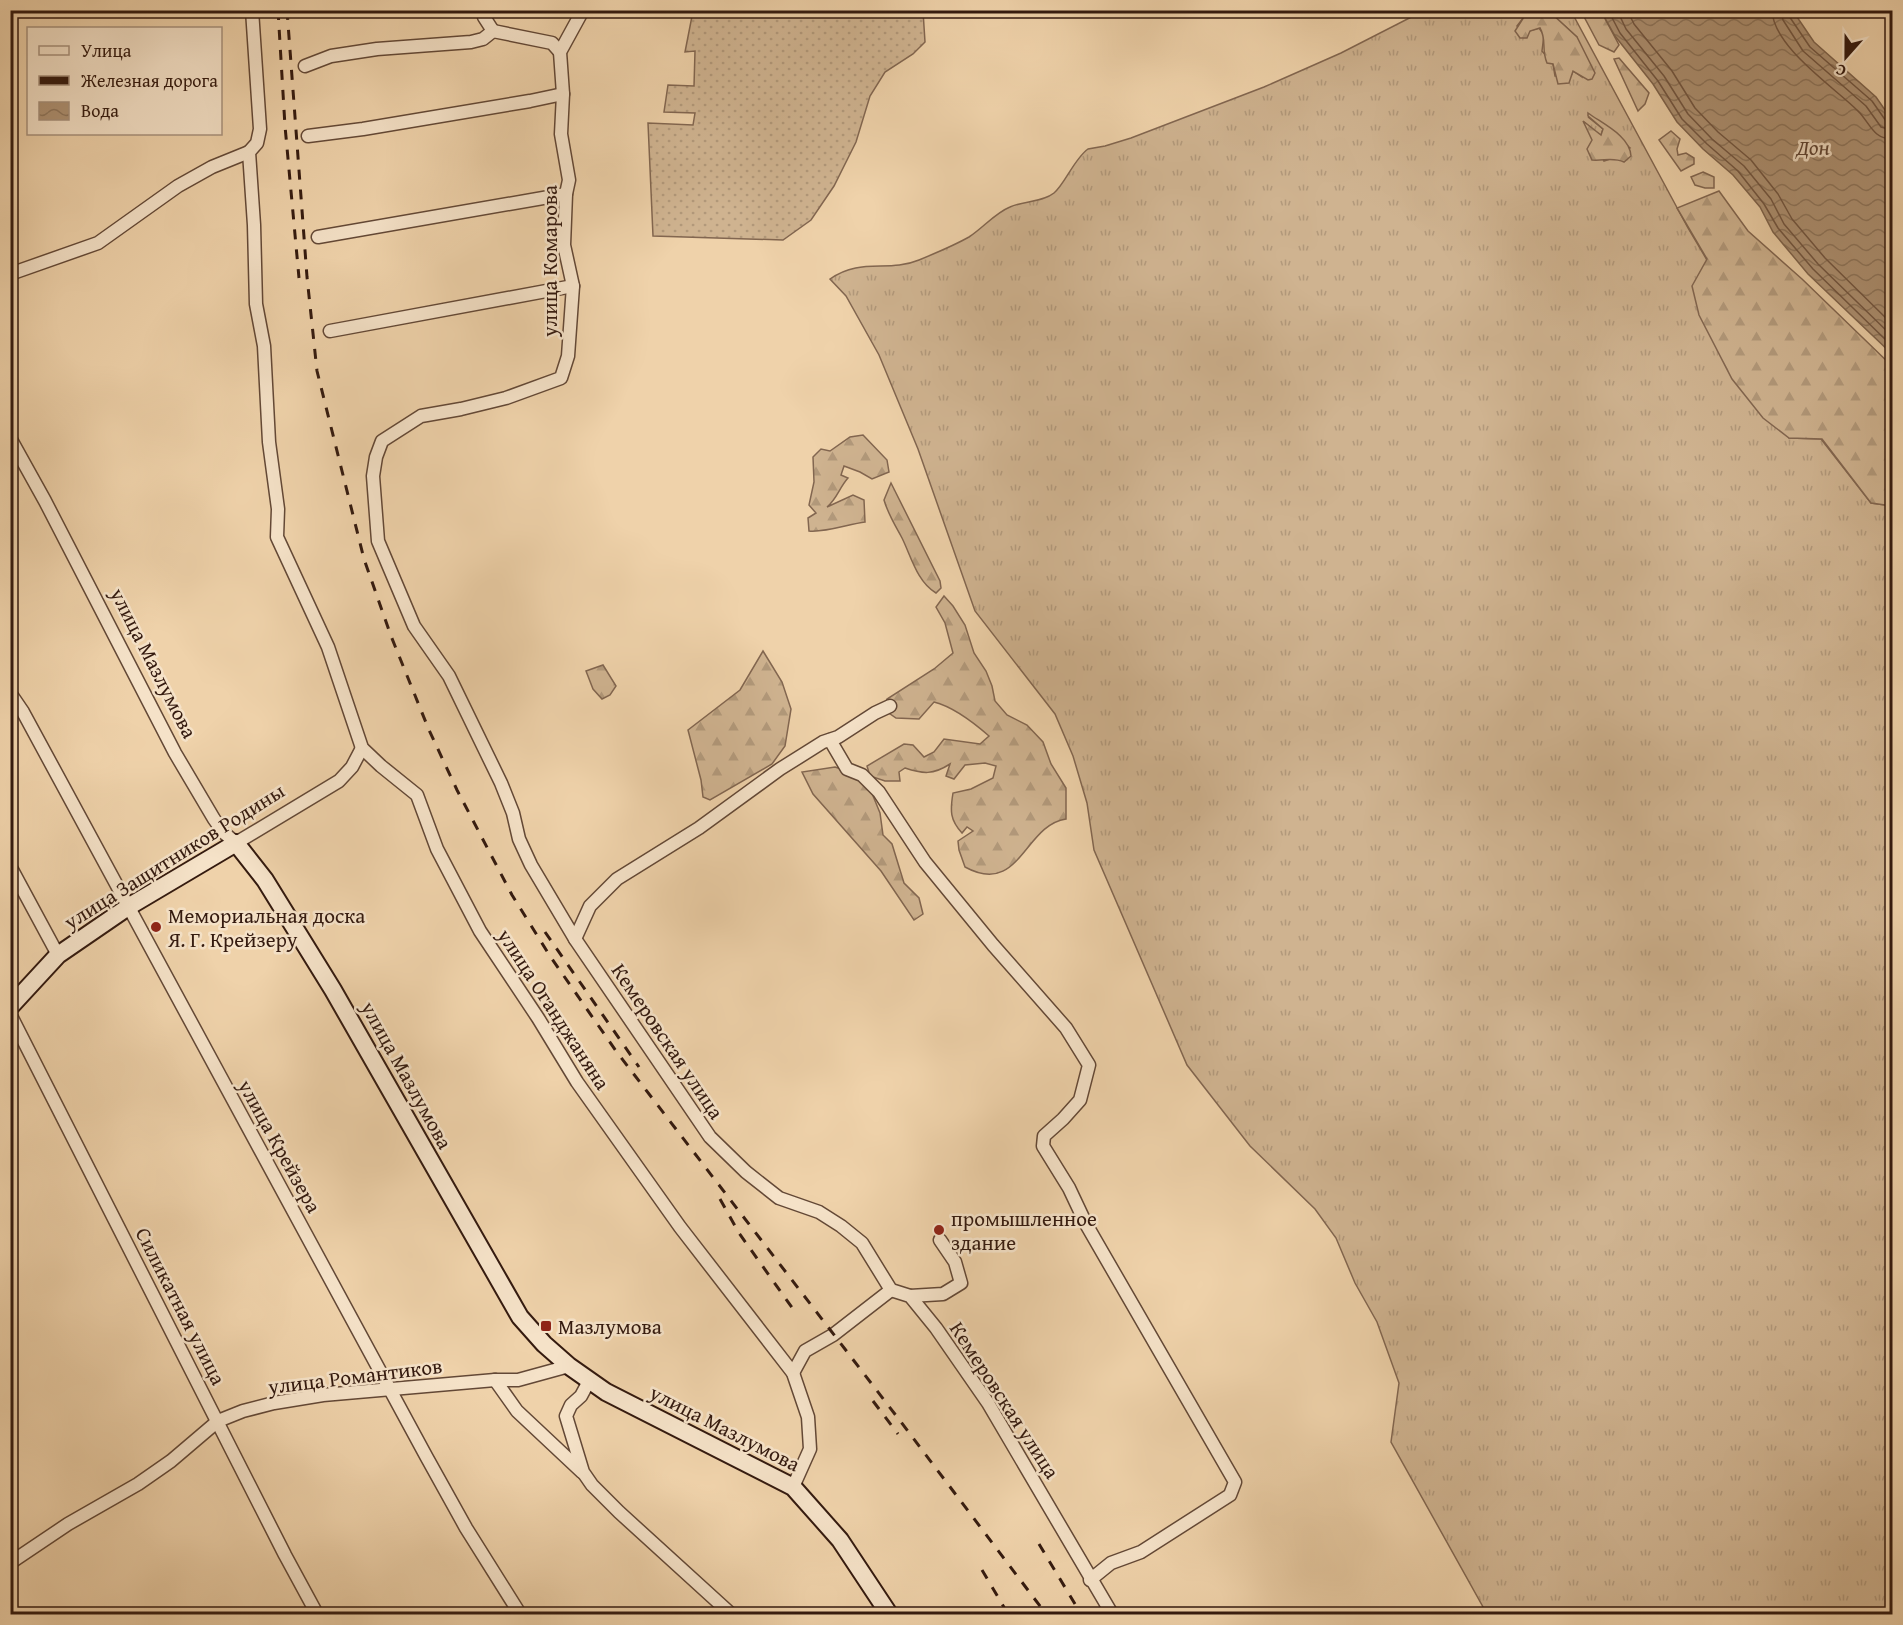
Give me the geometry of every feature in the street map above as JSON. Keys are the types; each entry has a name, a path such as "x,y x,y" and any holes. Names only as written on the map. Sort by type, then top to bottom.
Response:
{"street":[{"path":"10,274 98,243 178,186 212,167 249,152 257,143 260,129 252,10"},
{"path":"484,10 484,17 493,31 552,43 560,52 583,10"},
{"path":"305,66 331,56 365,51 471,42 483,39 493,31"},
{"name":"улица Комарова","path":"396,431 421,416 506,398 561,378 568,356 573,286 564,245 566,194 569,180 561,134 560,52"},
{"path":"308,136 375,128 562,94"},
{"name":"улица Оганджаняна","path":"249,152 256,304 264,345 269,442 278,509 277,537 328,647 362,748 417,795 437,849 480,931 577,1082 680,1227 793,1373 808,1417 810,1449 793,1487"},
{"path":"318,237 566,194"},
{"path":"330,331 573,286"},
{"name":"Кемеровская улица","path":"396,431 382,441 376,457 373,476 378,541 414,626 449,676 496,773 513,813 519,839 531,865 575,939 710,1137 746,1172 779,1198 819,1212 841,1226 861,1243 891,1290"},
{"name":"улица Мазлумова","path":"10,438 175,753 214,819 265,880 333,990 520,1317 544,1344 589,1382 674,1428 793,1487 840,1540 889,1614"},
{"name":"улица Крейзера","path":"10,693 23,712 466,1528 520,1614"},
{"path":"575,939 590,906 617,879 699,828 780,769 838,737 875,712 890,706"},
{"path":"830,740 847,769 862,775 879,792 926,862 993,945 1066,1028 1089,1065 1080,1100 1044,1136 1043,1146 1235,1482 1230,1495 1141,1552 1111,1563 1090,1580"},
{"name":"улица Защитников Родины","path":"10,1007 58,955 128,907 339,781 352,767 362,748"},
{"path":"10,866 58,955"},
{"name":"Силикатная улица","path":"10,1014 285,1556 317,1614"},
{"path":"793,1373 805,1351 833,1335 891,1290 910,1296 943,1294 961,1283 955,1262 940,1240"},
{"name":"Кемеровская улица","path":"910,1296 936,1328 988,1403 1112,1614"},
{"name":"улица Романтиков","path":"10,1563 68,1524 138,1484 171,1461 218,1421 243,1411 323,1395 518,1380 569,1366"},
{"path":"495,1380 517,1411 583,1473 619,1512 731,1614"},
{"path":"583,1473 566,1416 571,1405 581,1396 589,1382"}],"green space":[{"path":"693,11 923,11 925,42 913,54 885,72 870,96 856,142 834,186 811,220 783,240 653,236 648,123 693,125 695,113 664,112 668,85 694,86 695,51 685,52"},
{"path":"1423,11 1504,11 1504,15 1524,11 1524,17 1517,26 1529,31 1539,28 1544,35 1542,51 1553,64 1555,76 1571,76 1573,71 1582,77 1577,37 1552,14 1552,11 1571,11 1707,260 1789,438 1821,439 1871,503 1892,506 1892,1614 1487,1614 1391,1442 1399,1383 1377,1322 1355,1283 1336,1238 1315,1209 1250,1146 1187,1065 1094,850 1087,803 1073,756 1055,714 975,611 918,449 879,355 846,296 830,279 841,272 853,269 908,264 944,249 969,237 1005,210 1054,193 1088,149 1131,138 1264,87 1341,53","holes":["1588,117 1630,148 1604,161 1584,122 1601,136 1603,129"]},
{"path":"1524,11 1552,11 1552,14 1577,37 1595,73 1592,79 1588,80 1573,71 1569,83 1558,84 1553,64 1547,63 1545,58 1540,28 1530,31 1527,38 1520,38 1515,31 1524,17"},
{"path":"1581,11 1601,11 1619,45 1614,52 1599,45"},
{"path":"1619,58 1649,93 1645,104 1638,111 1614,59"},
{"path":"1588,113 1626,142 1631,156 1624,162 1612,159 1592,160 1587,149 1592,140 1583,121 1601,135 1603,129 1588,116"},
{"path":"1671,131 1680,139 1678,155 1686,153 1694,158 1694,164 1681,171 1659,140"},
{"path":"1703,172 1714,177 1714,188 1695,185 1691,177"},
{"path":"1719,191 1748,231 1802,279 1892,366 1892,506 1871,503 1822,439 1789,438 1763,418 1732,379 1699,315 1692,286 1707,259 1677,208"},
{"path":"863,435 887,460 889,472 872,479 844,466 841,475 848,478 827,507 853,495 864,500 865,522 829,530 809,531 808,518 816,513 809,505 814,482 813,457 821,449 830,451 850,437"},
{"path":"891,483 940,581 941,588 936,593 919,576 888,510 884,500"},
{"path":"944,596 965,625 974,653 986,671 992,686 995,701 1007,715 1027,725 1043,742 1051,764 1066,788 1066,819 1052,824 1040,833 1010,867 998,873 983,874 965,867 958,841 973,831 967,827 962,833 955,824 951,810 953,793 971,789 993,778 996,766 985,763 965,765 954,779 946,776 950,764 928,772 905,768 899,772 900,781 885,781 870,776 867,766 904,744 913,745 924,757 934,752 944,739 980,744 989,736 956,711 934,702 919,719 896,718 883,709 887,699 934,669 953,653 945,623 936,607"},
{"path":"763,651 782,682 791,709 785,746 772,764 710,800 703,797 688,730 740,690"},
{"path":"603,665 616,686 610,695 602,699 593,689 586,671"},
{"path":"835,767 847,771 869,786 880,813 883,835 892,844 904,883 919,898 923,914 914,920 881,871 813,794 802,772"}],"water":[{"name":"Дон","path":"1601,11 1793,11 1814,42 1876,97 1892,120 1892,354 1808,274 1773,232 1760,207 1733,175 1677,122 1653,84 1615,36"}],"railway":[{"path":"278,10 285,126 299,278"},
{"path":"287,10 307,277 317,371 364,559 391,636 429,730 457,790 512,895 550,956 616,1051 1046,1614"},
{"path":"545,932 639,1067"},
{"path":"720,1199 739,1233 793,1309"},
{"path":"873,1401 898,1434"},
{"path":"1039,1544 1081,1614"},
{"path":"982,1570 1008,1614"}],"place":[{"name":"Мемориальная доска Я. Г. Крейзеру","path":"156,927"},
{"name":"промышленное здание","path":"939,1230"},
{"name":"Мазлумова","path":"546,1326"}]}
